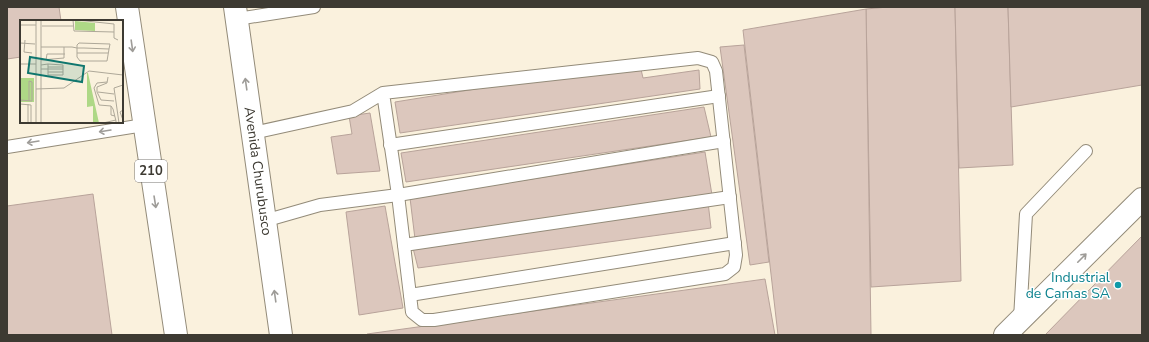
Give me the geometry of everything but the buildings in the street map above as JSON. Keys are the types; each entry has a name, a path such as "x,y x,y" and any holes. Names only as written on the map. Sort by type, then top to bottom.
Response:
{"main road":[{"name":"210","path":"127,7 176,335"},
{"name":"Avenida Churubusco","path":"236,13 281,335"},
{"path":"1005,335 1142,199"}],"lane":[{"path":"236,13 314,7"},
{"path":"253,133 353,111 383,93 698,58 712,62 716,71 735,243 736,255 734,267 725,274 434,320 422,320 412,312 398,195 383,93"},
{"path":"390,145 719,96"},
{"path":"7,147 144,125"},
{"path":"264,221 320,205 398,195 724,141"},
{"path":"1020,320 1026,214 1086,151"},
{"path":"404,245 730,197"},
{"path":"410,295 735,243"}],"place":[{"name":"Industrial de Camas SA","path":"1118,285"}]}
